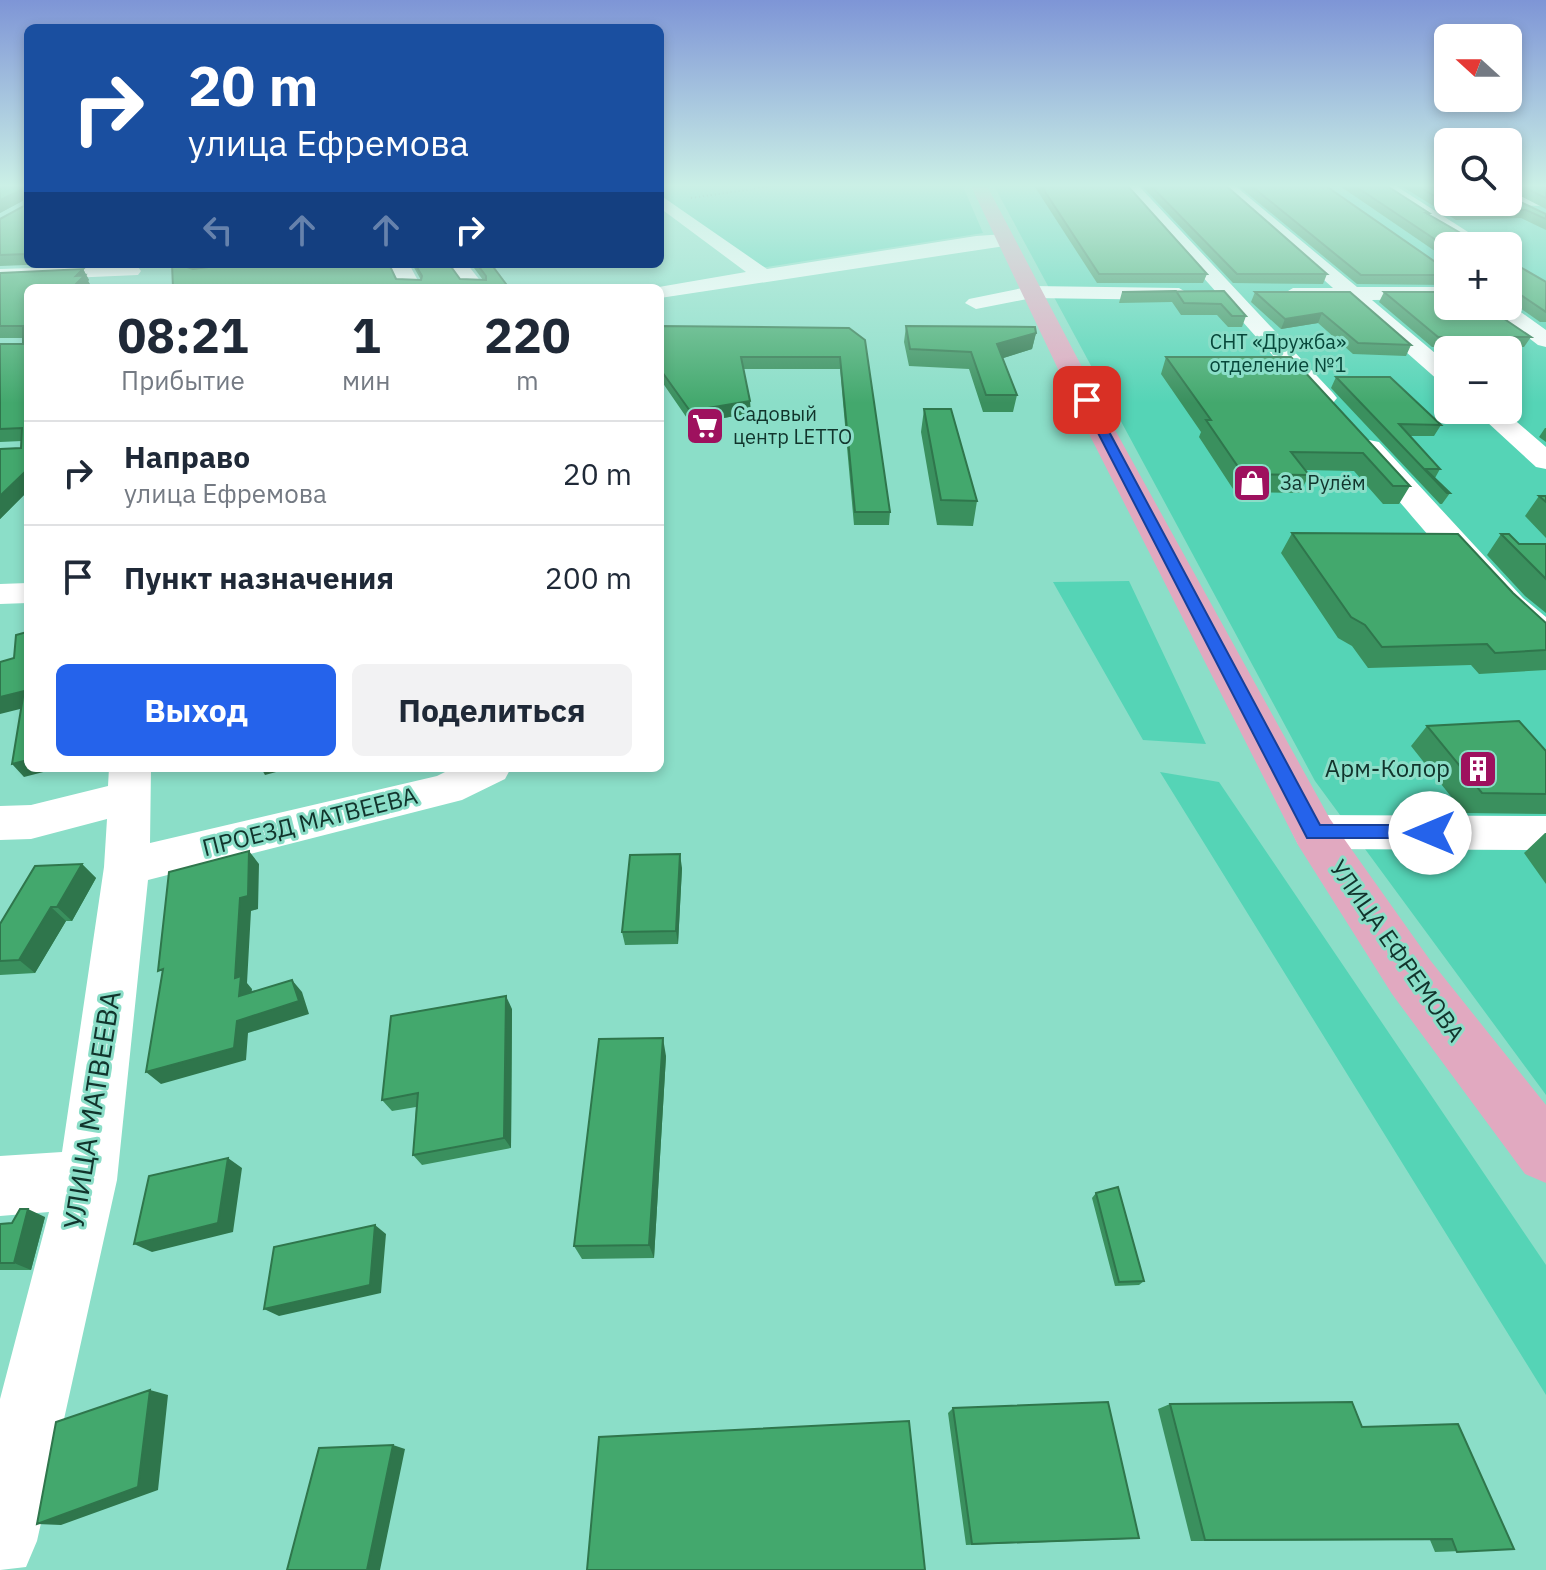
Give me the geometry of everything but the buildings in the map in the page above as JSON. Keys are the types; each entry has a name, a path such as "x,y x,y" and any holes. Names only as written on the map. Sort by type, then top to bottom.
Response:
{"main road":[{"name":"УЛИЦА ЕФРЕМОВА","path":"1014,257 1100,428 1314,832 1411,977 1546,1153"}],"lane":[{"path":"738,257 764,276"},
{"path":"664,291 881,257"},
{"path":"1196,257 1511,605 1546,636"},
{"path":"1311,257 1434,364"},
{"path":"198,268 198,271 218,268"},
{"path":"460,268 473,284"},
{"path":"0,275 133,274"},
{"path":"976,303 1032,292 1434,293"},
{"path":"1518,320 1546,340"},
{"path":"1503,424 1546,461"},
{"path":"0,594 24,593"},
{"name":"ПРОЕЗД МАТВЕЕВА","path":"127,867 447,789 482,772"},
{"path":"0,823 31,822 130,783"},
{"name":"УЛИЦА МАТВЕЕВА","path":"0,1541 87,1180 127,867 130,783"},
{"path":"1314,832 1546,833"},
{"path":"0,1186 87,1180"}],"green space":[{"path":"746,257 829,257 761,268"},
{"name":"СНТ «Дружба» отделение №1","path":"1033,257 1434,257 1434,320 1522,320 1522,257 1546,257 1546,1095 1315,781"},
{"path":"1129,581 1206,744 1143,740 1053,582"},
{"path":"1160,772 1219,782 1546,1265 1546,1395"}],"place":[{"name":"Садовый центр LETTO","path":"705,426"},
{"name":"За Рулём","path":"1252,483"},
{"name":"Арм-Колор","path":"1478,769"}],"route":[{"path":"1087,400 1314,832 1430,833"}]}
